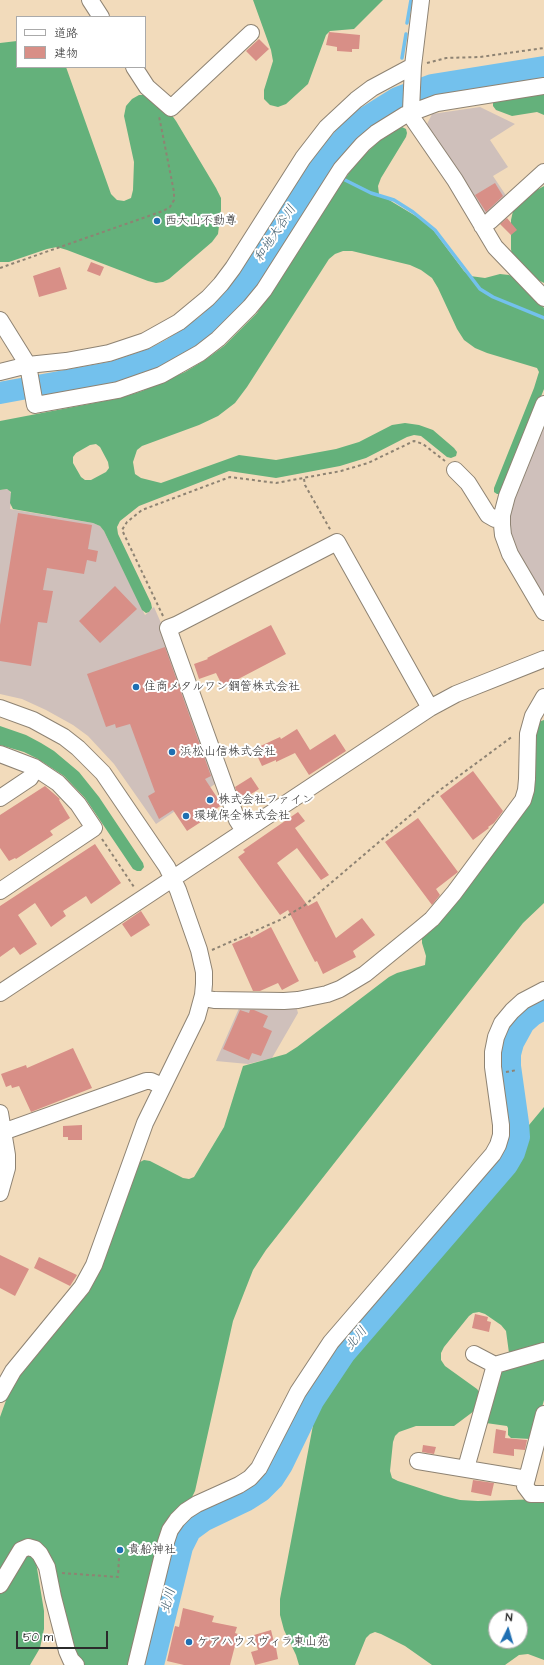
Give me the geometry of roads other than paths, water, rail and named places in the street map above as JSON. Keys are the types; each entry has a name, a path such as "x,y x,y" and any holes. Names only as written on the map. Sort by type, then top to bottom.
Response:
{"street":[{"path":"90,0 100,16"},
{"path":"421,0 413,66 411,111 415,124 455,180 501,255 544,298"},
{"path":"135,68 147,87 171,108 250,33"},
{"path":"0,372 84,358 128,348 163,332 194,311 221,284 233,268 303,158 327,127 346,108 372,88 413,66"},
{"path":"0,320 28,367 35,405 118,390 140,383 181,365 218,339 250,308 264,290 338,174 352,156 376,133 411,111 437,103 454,99 544,86"},
{"path":"482,226 490,221 544,172"},
{"path":"544,404 507,496 502,519 503,535 510,554 544,612"},
{"path":"455,470 468,484 488,515 495,519 502,519"},
{"path":"244,831 237,820 168,628 337,542 430,708"},
{"path":"0,993 430,708 456,694 544,659"},
{"path":"203,998 214,1000 284,1001 298,1000 327,994 340,989 366,974 436,915 523,800 527,779 527,744 529,730 533,716 544,697"},
{"path":"0,708 17,713 49,728 78,748 91,760 113,787 167,867 200,955 204,972 203,998 197,1018 162,1086 140,1136 98,1253 88,1276 74,1297 13,1371 0,1394"},
{"path":"0,754 36,768 52,779 68,793 94,828 0,891"},
{"path":"0,798 30,778 36,768"},
{"path":"136,1665 170,1530 186,1511 197,1504 239,1485 250,1478 259,1468 298,1392 331,1342 493,1154 501,1135 501,1124 492,1067 496,1037 502,1023 512,1011 523,1001 544,990"},
{"path":"2,1132 146,1082 151,1081 162,1086"},
{"path":"0,1113 2,1132 7,1154 7,1168 0,1193"},
{"path":"474,1354 495,1365 544,1351"},
{"path":"466,1468 495,1365"},
{"path":"544,1414 541,1439 525,1486 531,1494 544,1494"},
{"path":"418,1461 527,1479"},
{"path":"0,1585 16,1555 21,1550 28,1547 35,1549 40,1554 47,1566 52,1597 67,1651 71,1660 76,1665"}],"waterway":[{"path":"407,23 411,0"},
{"path":"402,58 406,34"},
{"name":"和地大谷川","path":"0,393 114,372 153,359 172,349 207,325 236,296 249,279 326,158 351,130 365,118 397,98 432,85 544,67"},
{"path":"395,99 397,89"},
{"path":"319,169 328,173"},
{"path":"343,179 371,193 394,200 413,212 435,230 480,289 493,297 544,318"},
{"name":"北川","path":"153,1665 182,1547 190,1531 205,1520 247,1500 261,1491 273,1479 282,1465 313,1401 345,1353 507,1165 514,1153 519,1137 510,1066 510,1054 513,1043 524,1023 533,1015 544,1009"}],"place":[{"name":"西大山不動尊","path":"157,221"},
{"name":"住商メタルワン鋼管株式会社","path":"136,687"},
{"name":"浜松山信株式会社","path":"172,752"},
{"name":"株式会社ファイン","path":"210,800"},
{"name":"環境保全株式会社","path":"186,816"},
{"name":"貴船神社","path":"120,1550"},
{"name":"ケアハウスヴィラ東山苑","path":"189,1642"}]}
